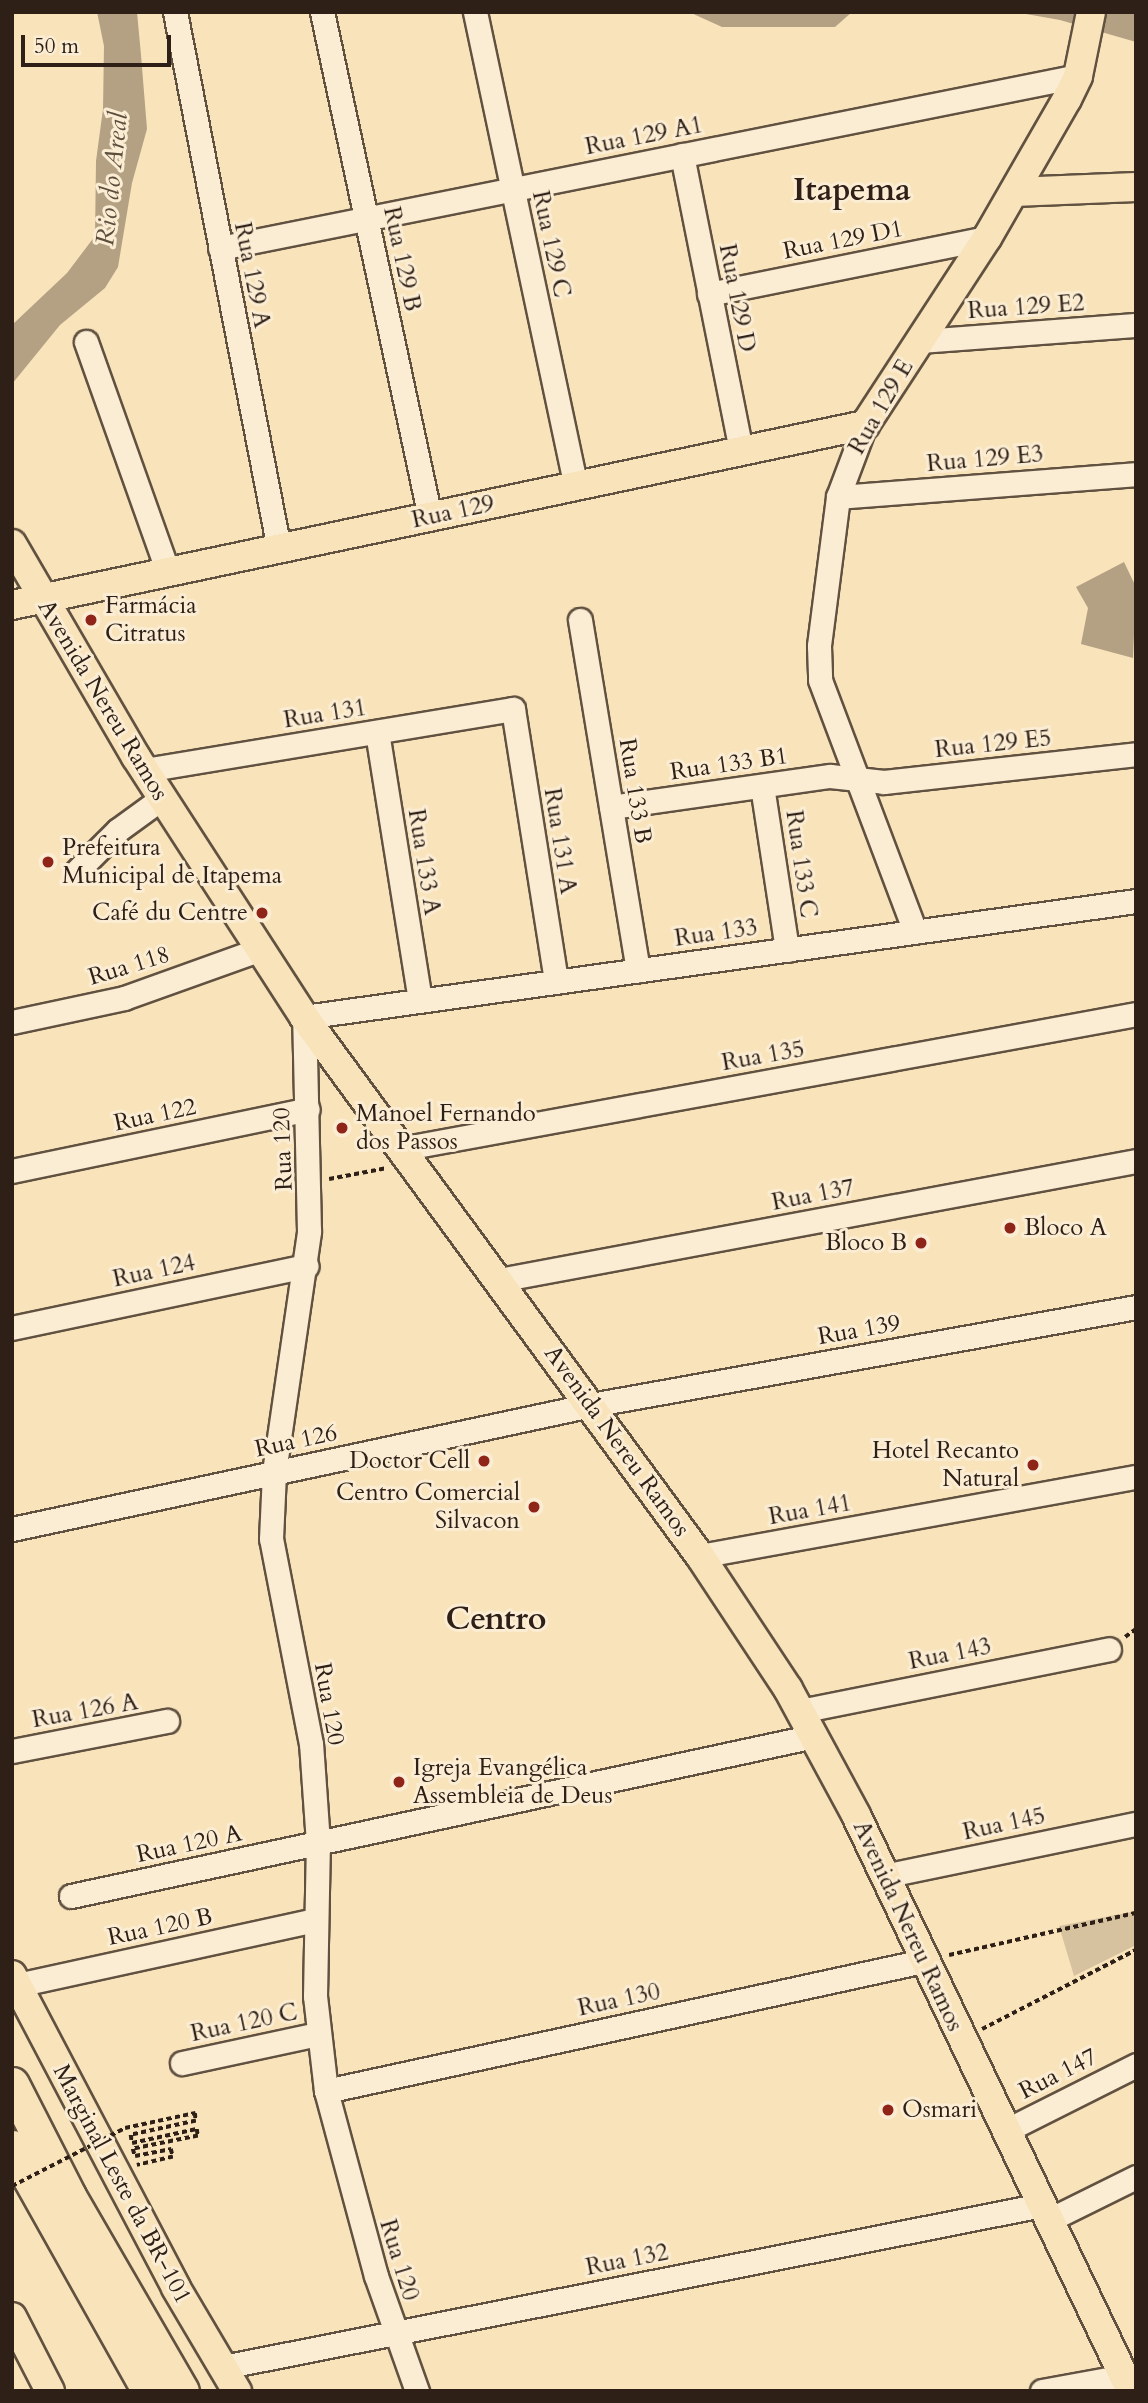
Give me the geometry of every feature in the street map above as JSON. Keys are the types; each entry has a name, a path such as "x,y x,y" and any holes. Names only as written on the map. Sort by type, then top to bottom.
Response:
{"highway":[{"path":"12,2084 76,2207 182,2391"},
{"path":"12,2147 149,2391"}],"main road":[{"name":"Rua 129 E","path":"865,425 1014,192 1078,76 1089,23"},
{"path":"1014,192 1136,187"},
{"name":"Rua 129","path":"12,605 865,425"},
{"name":"Avenida Nereu Ramos","path":"12,544 41,599 258,950 304,1017 700,1556 800,1711 884,1876 1128,2383"},
{"name":"Marginal Leste da BR-101","path":"15,1980 230,2379"},
{"path":"12,2317 50,2391"}],"street":[{"name":"Rua 129 A","path":"175,12 279,549"},
{"name":"Rua 129 B","path":"322,12 430,517"},
{"name":"Rua 129 C","path":"475,12 576,486"},
{"name":"Rua 129 A1","path":"220,248 1078,76"},
{"name":"Rua 129 D","path":"682,155 741,451"},
{"name":"Rua 129 D1","path":"709,294 987,238"},
{"name":"Rua 129 E2","path":"921,341 1136,325"},
{"path":"86,342 168,572"},
{"name":"Rua 129 E","path":"865,425 838,497 818,663 824,694 915,932"},
{"name":"Rua 129 E3","path":"838,497 1136,474"},
{"name":"Rua 133 B","path":"580,620 638,970"},
{"name":"Rua 131","path":"145,770 513,709"},
{"name":"Rua 131 A","path":"513,709 556,982"},
{"name":"Rua 133 A","path":"377,732 420,1001"},
{"name":"Rua 129 E5","path":"856,778 884,782 1136,754"},
{"name":"Rua 133 B1","path":"611,807 830,776 856,778"},
{"name":"Rua 133 C","path":"762,786 787,950"},
{"path":"77,871 117,830 162,798"},
{"name":"Rua 133","path":"304,1017 1136,901"},
{"name":"Rua 118","path":"12,1022 124,998 258,950"},
{"name":"Rua 135","path":"406,1156 1136,1014"},
{"name":"Rua 120","path":"304,1017 310,1182 307,1266 274,1472 274,1564 309,1732 318,1843 314,1920 317,2034 326,2091 394,2333 417,2391"},
{"name":"Rua 122","path":"12,1171 308,1109"},
{"name":"Rua 137","path":"499,1280 1136,1161"},
{"name":"Rua 124","path":"12,1328 307,1266"},
{"name":"Rua 139","path":"591,1405 1136,1307"},
{"name":"Rua 126","path":"12,1529 591,1405"},
{"name":"Rua 141","path":"700,1556 1136,1477"},
{"name":"Rua 143","path":"800,1711 1109,1648"},
{"name":"Rua 126 A","path":"12,1751 167,1721"},
{"name":"Rua 120 A","path":"71,1896 814,1736"},
{"name":"Rua 145","path":"884,1876 1136,1824"},
{"name":"Rua 120 B","path":"15,1980 314,1920"},
{"name":"Rua 130","path":"326,2091 923,1961"},
{"name":"Rua 120 C","path":"182,2063 317,2034"},
{"name":"Rua 147","path":"1005,2131 1136,2065"},
{"name":"Rua 132","path":"230,2379 394,2333 1045,2213 1136,2177"},
{"path":"1042,2391 1128,2383"}],"path":[{"path":"310,1182 406,1156"},
{"path":"923,1961 1136,1913"},
{"path":"961,2040 1136,1950"},
{"path":"12,2186 125,2128 195,2113 196,2121 131,2135 132,2143 197,2129 198,2136 134,2149 135,2156 171,2149 173,2157 124,2167"}],"shaded area":[{"path":"1136,1911 1136,1945 1074,1976 1059,1926"}],"water":[{"name":"Rio do Areal","path":"97,12 137,12 141,55 147,129 132,183 118,267 105,288 60,325 12,384 12,325 67,273 95,236 96,161 103,109 104,46"},
{"path":"689,12 852,12 835,27 722,27"},
{"path":"1014,12 1136,12 1136,42 1060,20"},
{"path":"1124,562 1136,587 1133,658 1081,644 1088,608 1076,587"}],"place":[{"name":"Farmácia Citratus","path":"91,620"},
{"name":"Prefeitura Municipal de Itapema","path":"48,862"},
{"name":"Café du Centre","path":"262,913"},
{"name":"Manoel Fernando dos Passos","path":"342,1128"},
{"name":"Bloco A","path":"1010,1228"},
{"name":"Bloco B","path":"921,1243"},
{"name":"Doctor Cell","path":"484,1461"},
{"name":"Hotel Recanto Natural","path":"1033,1465"},
{"name":"Centro Comercial Silvacon","path":"534,1507"},
{"name":"Igreja Evangélica Assembleia de Deus","path":"399,1782"},
{"name":"Osmari","path":"888,2110"}],"district":[{"name":"Itapema","path":"852,190"},
{"name":"Centro","path":"496,1619"}]}
